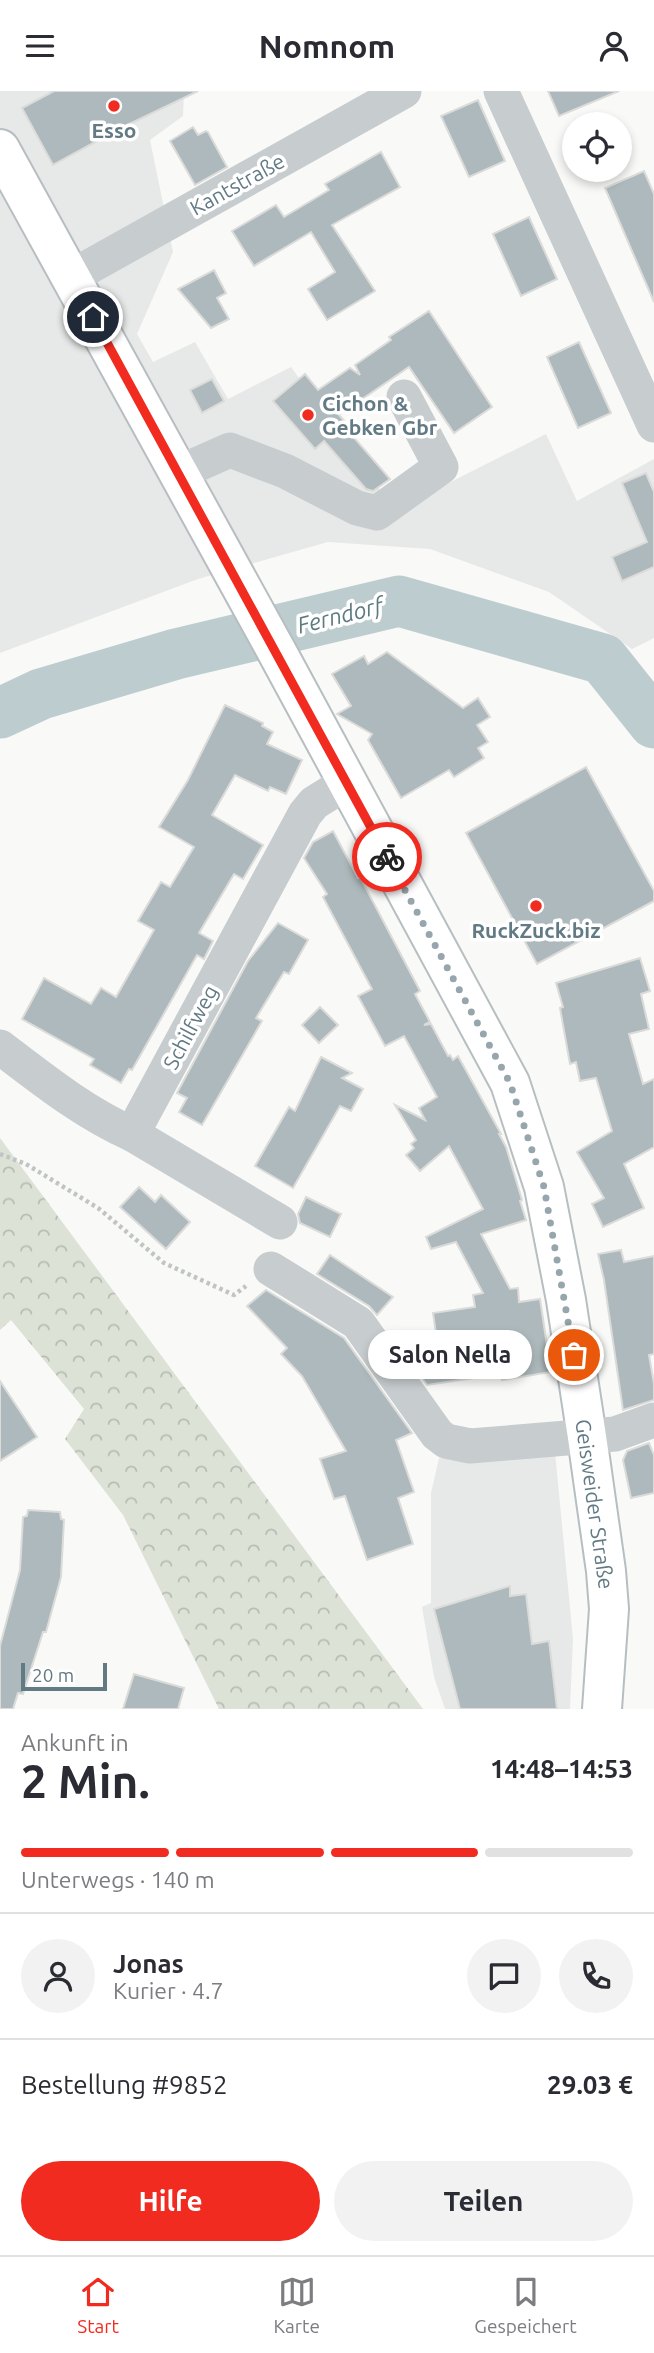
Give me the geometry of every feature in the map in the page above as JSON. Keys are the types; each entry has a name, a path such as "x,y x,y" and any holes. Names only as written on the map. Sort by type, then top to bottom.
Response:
{"main road":[{"name":"Geisweider Straße","path":"0,149 510,1083 544,1187 566,1300 587,1437 609,1609 602,1709"}],"street":[{"name":"Kantstraße","path":"71,277 404,91"},
{"path":"501,91 654,425"},
{"path":"178,473 230,450 285,471 357,508 377,513 441,467 404,397"},
{"name":"Schilfweg","path":"132,1134 305,814 320,798 346,783"},
{"path":"0,1047 64,1096 280,1222"},
{"path":"271,1269 358,1323 438,1434 446,1441 470,1446 587,1437 615,1434 654,1420"}],"path":[{"path":"0,1154 26,1164 98,1208 164,1263 234,1295 271,1269"}],"shaded area":[{"path":"0,91 184,91 183,116 150,140 173,252 137,334 153,362 195,342 228,399 291,367 395,510 546,434 577,501 654,459 654,638 632,649 549,592 430,549 328,542 198,579 0,653"},
{"path":"555,1452 573,1639 570,1709 445,1709 434,1677 422,1607 431,1603 431,1493 439,1458"}],"green space":[{"path":"0,1138 423,1709 219,1709 123,1515 65,1439 84,1409 11,1320 0,1330"}],"building":[{"path":"54,91 198,91 53,165 22,108"},
{"path":"548,91 619,91 569,112 562,112 559,116"},
{"path":"478,100 505,161 469,177 441,116"},
{"path":"193,127 198,135 208,132 227,167 195,185 170,141"},
{"path":"381,152 400,187 332,225 375,291 327,320 308,289 335,272 311,232 254,266 232,231 276,205 284,217 329,190 325,184"},
{"path":"644,171 654,194 654,302 605,188 619,182 632,182 632,176"},
{"path":"529,217 557,279 521,296 493,234"},
{"path":"214,270 226,293 217,298 229,319 211,328 178,289"},
{"path":"429,311 492,407 454,433 409,367 339,415 346,423 343,425 390,479 373,491 366,489 324,441 315,449 273,401 305,374 318,390 350,368 360,375 355,365 391,340 389,337"},
{"path":"579,342 611,413 578,428 547,357"},
{"path":"212,379 224,401 202,413 190,390"},
{"path":"646,473 654,492 654,567 622,581 612,557 647,542 622,483"},
{"path":"387,652 463,708 478,698 490,717 477,725 488,742 478,748 484,758 454,777 449,770 401,798 368,740 372,734 337,714 351,706 332,674 364,656 368,664"},
{"path":"225,705 263,723 262,726 273,732 267,744 302,760 286,794 270,787 268,791 235,775 212,815 263,845 243,879 234,874 199,933 213,941 204,959 197,955 132,1070 129,1069 121,1083 90,1065 94,1059 22,1019 44,978 91,1004 101,988 116,997 154,930 138,921 161,882 170,887 194,847 159,827 188,780"},
{"path":"586,767 654,891 654,901 537,964 466,833"},
{"path":"333,831 420,991 415,994 430,1022 424,1025 431,1024 448,1056 453,1060 458,1056 501,1134 526,1220 481,1234 510,1289 518,1288 519,1302 540,1299 551,1372 502,1380 501,1374 427,1385 413,1366 439,1355 433,1313 475,1307 473,1295 483,1293 456,1242 431,1249 426,1237 483,1209 449,1146 420,1171 406,1155 414,1148 411,1144 416,1140 395,1105 425,1120 419,1108 437,1097 404,1036 385,1046 358,996 372,989 323,897 327,894 304,858 313,842"},
{"path":"278,923 308,940 289,974 284,972 256,1018 262,1021 202,1125 179,1112 187,1098 177,1093 248,961"},
{"path":"640,958 650,991 641,994 649,1029 629,1034 643,1084 654,1079 654,1147 624,1164 644,1208 603,1227 592,1204 604,1198 577,1152 612,1131 596,1078 580,1081 576,1062 570,1064 560,1008 563,1007 556,983"},
{"path":"320,1007 338,1025 319,1043 302,1025"},
{"path":"321,1057 352,1073 342,1078 363,1089 351,1111 340,1106 293,1188 255,1166 289,1107 295,1111"},
{"path":"139,1187 155,1202 161,1195 190,1222 166,1249 120,1207"},
{"path":"306,1197 341,1214 330,1237 300,1223 298,1214"},
{"path":"621,1250 624,1262 654,1256 654,1354 649,1355 654,1400 623,1410 598,1254"},
{"path":"330,1255 393,1297 377,1315 369,1306 317,1274"},
{"path":"266,1290 344,1338 412,1433 396,1440 414,1492 398,1498 413,1544 367,1560 345,1496 334,1499 320,1459 346,1451 302,1376 281,1354 287,1348 247,1306"},
{"path":"0,1381 37,1437 0,1461"},
{"path":"649,1443 654,1455 654,1493 631,1498 623,1460 627,1451"},
{"path":"28,1510 60,1512 61,1519 64,1520 61,1577 46,1632 43,1632 23,1694 18,1693 13,1709 0,1709 0,1646 20,1570 23,1517 27,1516"},
{"path":"510,1586 510,1596 526,1594 532,1644 549,1641 557,1709 460,1709 434,1609"},
{"path":"134,1674 184,1688 178,1709 123,1709"}],"waterway":[{"name":"Ferndorf","path":"0,713 41,694 176,654 399,601 603,659 654,723"}],"way so far":[{"path":"387,857 510,1083 544,1187 574,1355"}],"place":[{"name":"Esso","path":"114,106"},
{"name":"Cichon & Gebken Gbr","path":"308,415"},
{"name":"RuckZuck.biz","path":"536,906"},
{"name":"Salon Nella","path":"574,1355"}],"route":[{"path":"93,317 387,857"}]}
